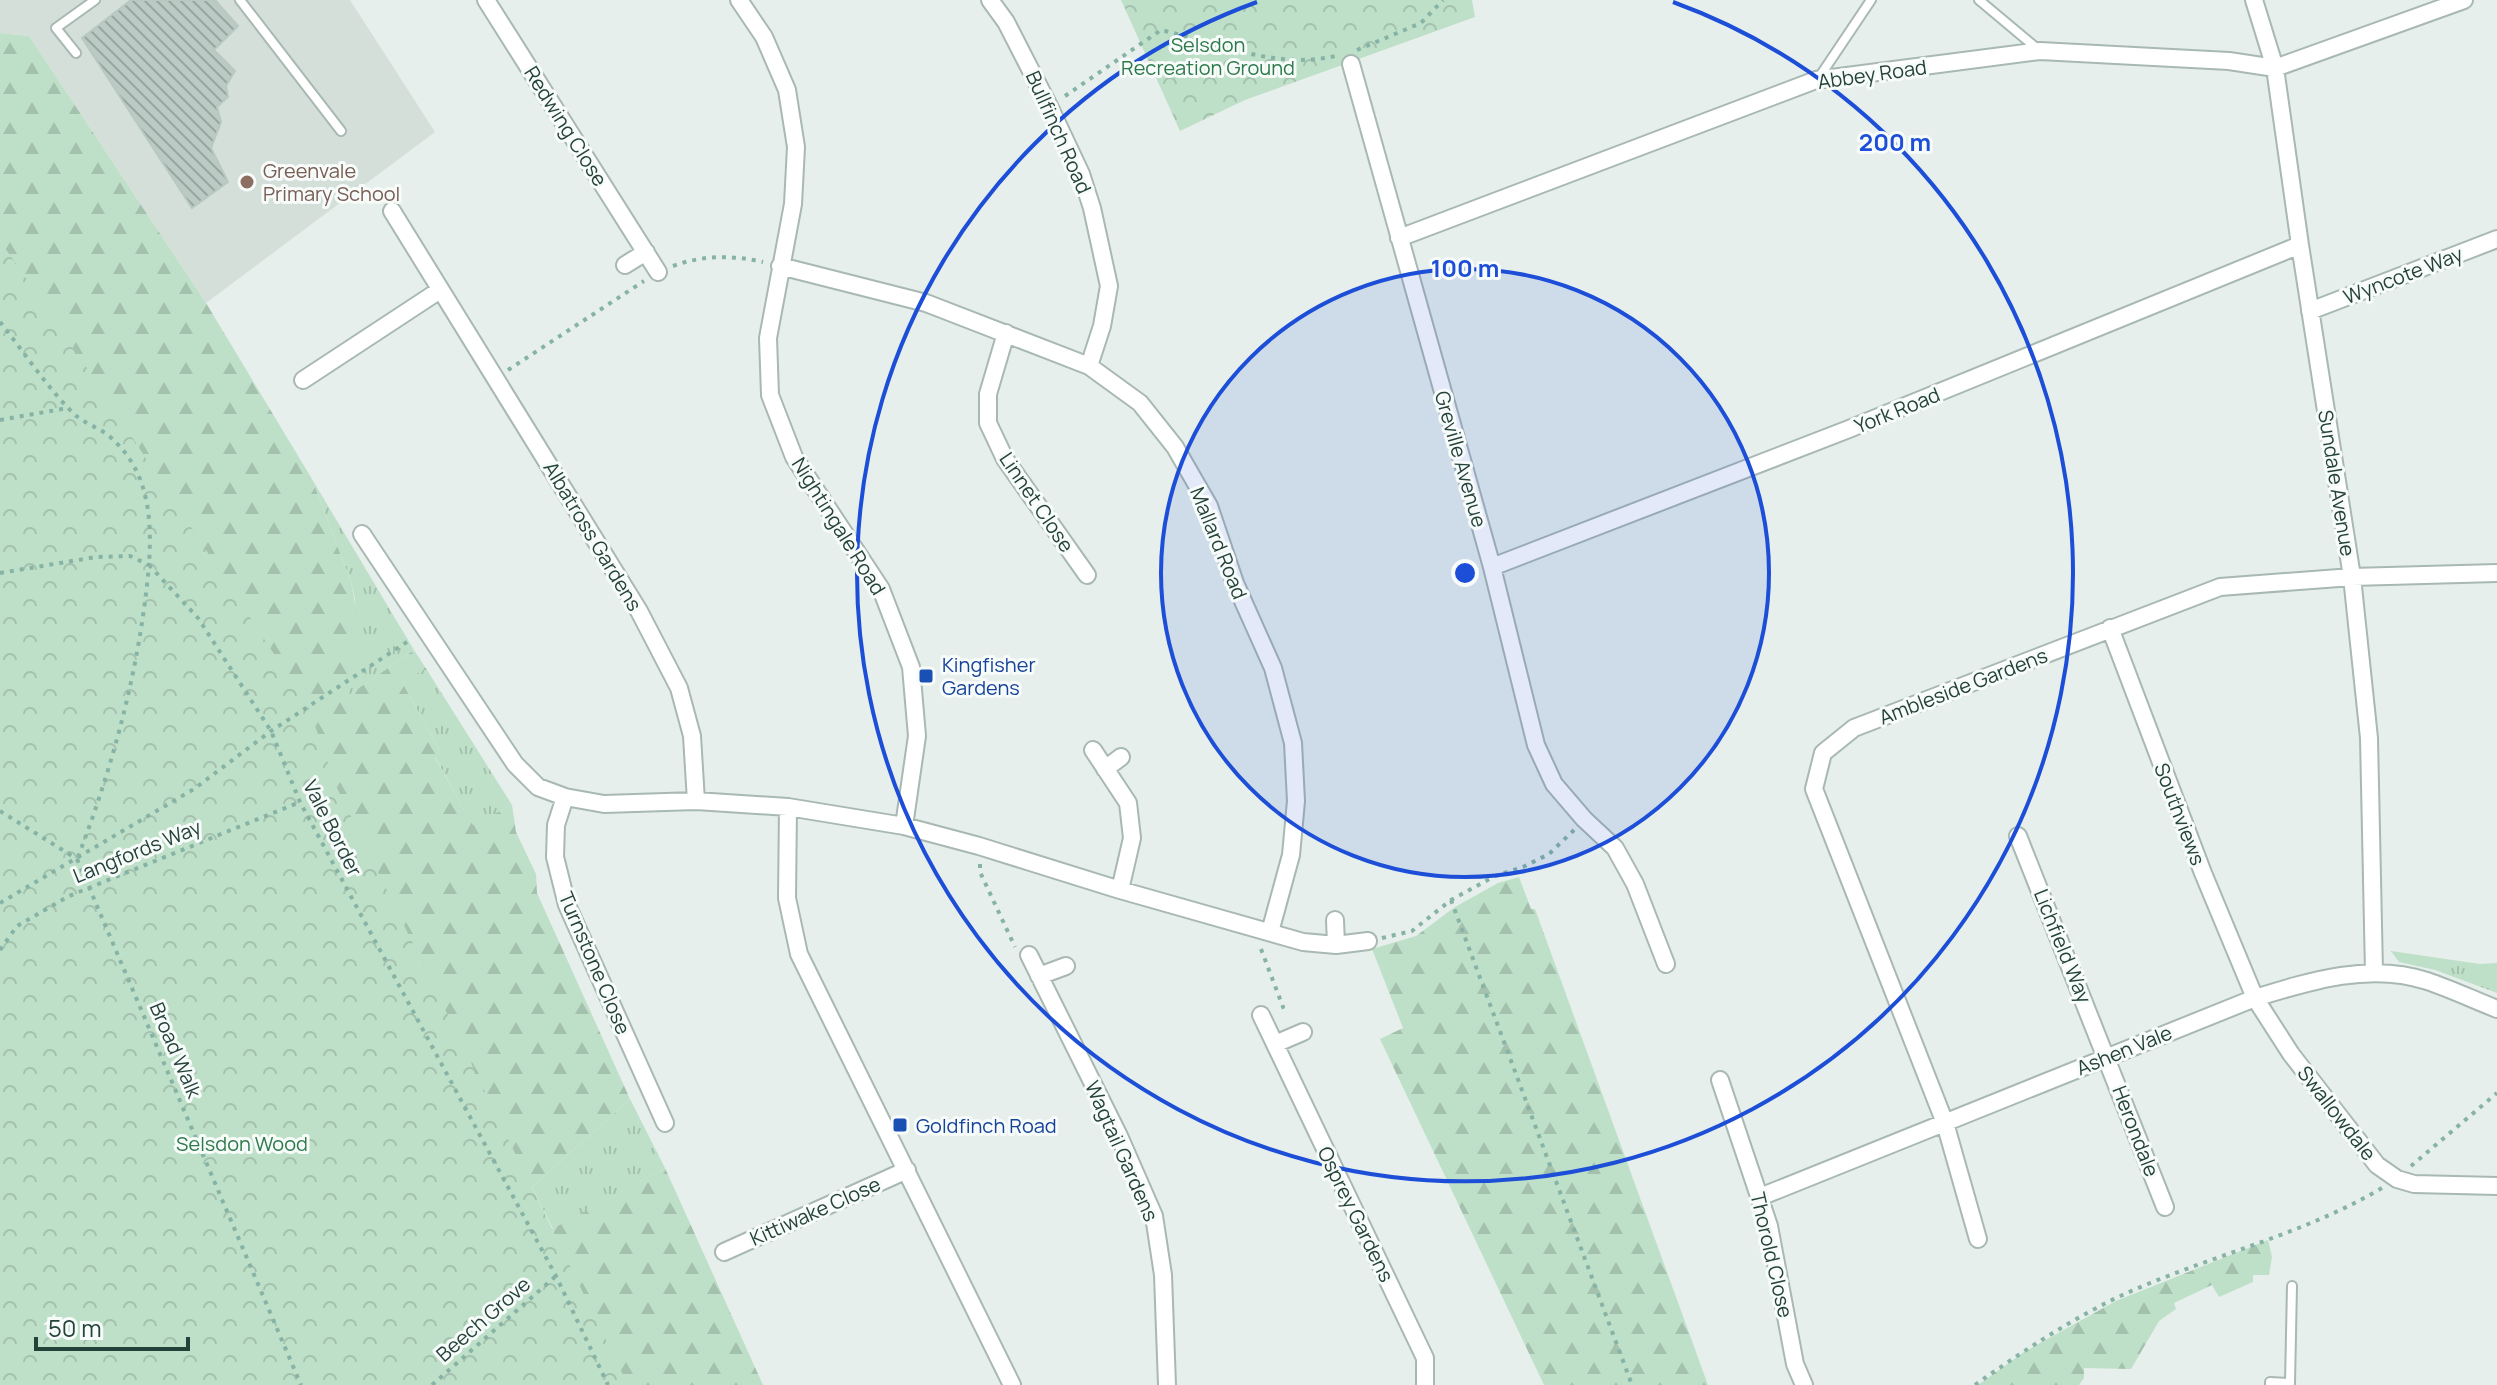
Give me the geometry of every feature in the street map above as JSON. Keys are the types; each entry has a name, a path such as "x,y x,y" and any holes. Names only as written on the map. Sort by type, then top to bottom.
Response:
{"street":[{"name":"Redwing Close","path":"486,0 658,272"},
{"name":"Nightingale Road","path":"739,0 764,37 787,90 796,147 793,204 768,338 770,395 794,457 881,589 911,667 917,736 904,826"},
{"name":"Bullfinch Road","path":"990,0 1006,22 1049,106 1088,197 1109,286 1102,326 1089,366"},
{"name":"Sundale Avenue","path":"2254,0 2275,68 2352,577 2369,738 2374,972"},
{"path":"2275,68 2464,0"},
{"name":"Abbey Road","path":"1399,238 1816,80 2040,51 2229,61 2275,68"},
{"name":"Greville Avenue","path":"1350,58 1492,567 1536,745 1554,784 1584,819 1615,848 1635,884 1666,964"},
{"name":"Albatross Gardens","path":"392,211 639,611 679,688 692,736 696,801"},
{"name":"Wyncote Way","path":"2310,311 2497,239"},
{"name":"York Road","path":"1492,567 1849,429 2300,245"},
{"path":"625,265 646,252"},
{"name":"Mallard Road","path":"780,266 926,303 1089,366 1140,403 1175,447 1209,506 1235,583 1273,668 1293,743 1296,801 1291,855 1270,932"},
{"path":"303,380 440,290"},
{"name":"Linnet Close","path":"1006,333 988,394 988,423 1005,459 1087,575"},
{"path":"362,534 515,764 538,787 565,797 604,804 696,801 788,807 904,826 1303,942 1336,945 1368,941"},
{"name":"Ambleside Gardens","path":"1978,1239 1945,1123 1814,789 1823,753 1854,728 2220,587 2352,577 2497,573"},
{"name":"Southviews","path":"2110,628 2203,873 2255,998"},
{"path":"1093,750 1128,803 1132,838 1120,890"},
{"path":"1105,769 1121,757"},
{"name":"Turnstone Close","path":"565,797 556,825 555,857 567,905 665,1123"},
{"path":"788,807 787,898 799,954 1012,1385"},
{"name":"Lichfield Way","path":"2018,836 2107,1056"},
{"path":"1335,920 1336,945"},
{"name":"Wagtail Gardens","path":"1029,955 1119,1136 1154,1216 1163,1275 1167,1385"},
{"path":"1039,976 1066,966"},
{"name":"Ashen Vale","path":"1760,1197 2107,1056 2255,998 2311,980 2374,972 2425,980 2497,1009"},
{"name":"Swallowdale","path":"2255,998 2291,1054 2377,1165 2397,1179"},
{"name":"Osprey Gardens","path":"1261,1015 1425,1358 1425,1385"},
{"path":"1275,1044 1303,1032"},
{"name":"Herondale","path":"2107,1056 2165,1207"},
{"name":"Thorold Close","path":"1720,1080 1769,1226 1795,1364 1804,1385"},
{"name":"Kittiwake Close","path":"724,1252 907,1170"},
{"path":"2397,1179 2414,1184 2497,1186"}],"lane":[{"path":"76,53 56,28 95,0"},
{"path":"240,0 341,131"},
{"path":"1816,80 1871,0"},
{"path":"1979,0 2040,51"},
{"path":"2270,1385 2270,1382 2290,1383 2292,1286"}],"path":[{"path":"1049,106 1161,30 1267,58 1311,62 1350,58 1421,23 1443,0"},
{"path":"495,378 658,272 681,263 715,256 743,257 780,266"},
{"path":"0,322 74,414 110,437 144,486 151,535 145,617 129,694 103,792 77,859"},
{"path":"0,420 69,407"},
{"path":"0,573 96,557 130,556 149,565"},
{"name":"Vale Border","path":"149,565 198,618 271,731 300,802 556,1276 608,1385"},
{"path":"0,903 194,789 271,731 426,630"},
{"name":"Langfords Way","path":"0,950 17,926 89,887 300,802"},
{"path":"0,811 77,859"},
{"path":"1368,941 1412,931 1451,900 1495,876 1549,854 1584,819"},
{"path":"979,846 980,872 1019,957 1029,955"},
{"name":"Broad Walk","path":"77,859 301,1385"},
{"path":"1451,900 1632,1385"},
{"path":"1249,926 1283,1007 1261,1015"},
{"path":"1975,1385 2024,1350 2116,1298 2344,1210 2397,1179 2497,1093"},
{"name":"Beech Grove","path":"432,1385 556,1276"}],"shaded area":[{"name":"Greenvale Primary School","path":"0,0 350,0 435,132 206,303 29,36 0,33"}],"green space":[{"name":"Selsdon Recreation Ground","path":"1121,0 1472,0 1475,17 1245,100 1180,131"},
{"name":"Selsdon Wood","path":"0,33 29,36 206,303 312,479 354,596 356,638 349,695 414,650 427,670 402,682 441,753 435,758 473,825 512,805 516,832 536,874 537,893 630,1099 532,1187 552,1229 665,1168 763,1385 0,1385"},
{"name":"Selsdon Wood","path":"0,241 58,324 308,706 337,788 628,1385 0,1385"},
{"path":"312,479 414,650 348,696 355,599"},
{"path":"424,669 512,805 473,826 435,757 441,753 402,682"},
{"path":"1519,877 1531,909 1535,909 1708,1385 1544,1385 1380,1039 1403,1028 1372,949 1416,936 1455,907 1498,883"},
{"path":"2391,951 2480,964 2497,963 2497,993 2435,970 2399,962"},
{"path":"630,1099 665,1168 553,1229 532,1187"},
{"path":"2268,1240 2272,1257 2269,1275 2253,1275 2253,1282 2219,1297 2212,1285 2174,1303 2176,1309 2159,1321 2131,1369 2084,1368 2084,1378 2079,1385 1978,1385 2024,1352 2116,1301"}],"building":[{"name":"Greenvale Primary School","path":"131,0 215,0 238,26 214,50 235,71 226,86 228,97 217,107 221,122 211,148 228,182 192,208 82,38"}],"place":[{"name":"Greenvale Primary School","path":"247,182"},
{"name":"Kingfisher Gardens","path":"926,676"},
{"name":"Goldfinch Road","path":"900,1125"}]}
